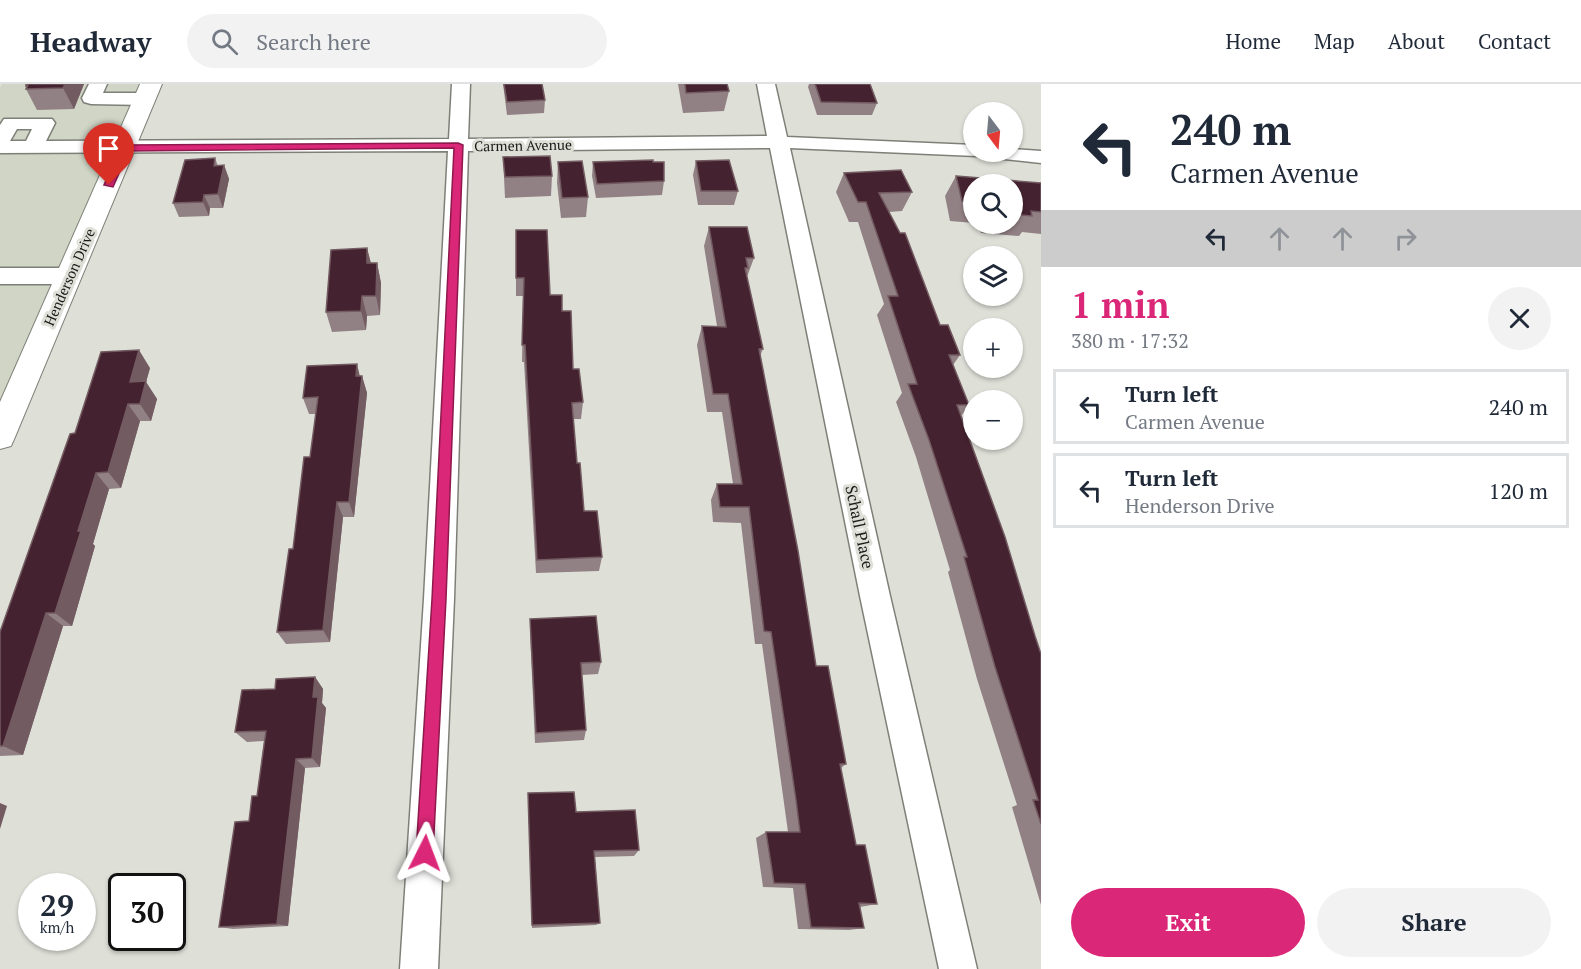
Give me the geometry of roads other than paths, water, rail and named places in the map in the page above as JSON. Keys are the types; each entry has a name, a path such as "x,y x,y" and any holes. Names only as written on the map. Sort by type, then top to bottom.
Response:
{"main road":[{"name":"Henderson Drive","path":"0,437 148,91"}],"street":[{"path":"98,84 91,98 148,91"},
{"path":"418,969 439,587 460,84"},
{"name":"Schall Place","path":"766,84 875,596 958,969"},
{"path":"0,142 11,123 45,123 33,147"},
{"name":"Carmen Avenue","path":"0,147 125,148 778,142 963,150"},
{"path":"1023,155 1041,156"},
{"path":"0,276 70,276"}]}
